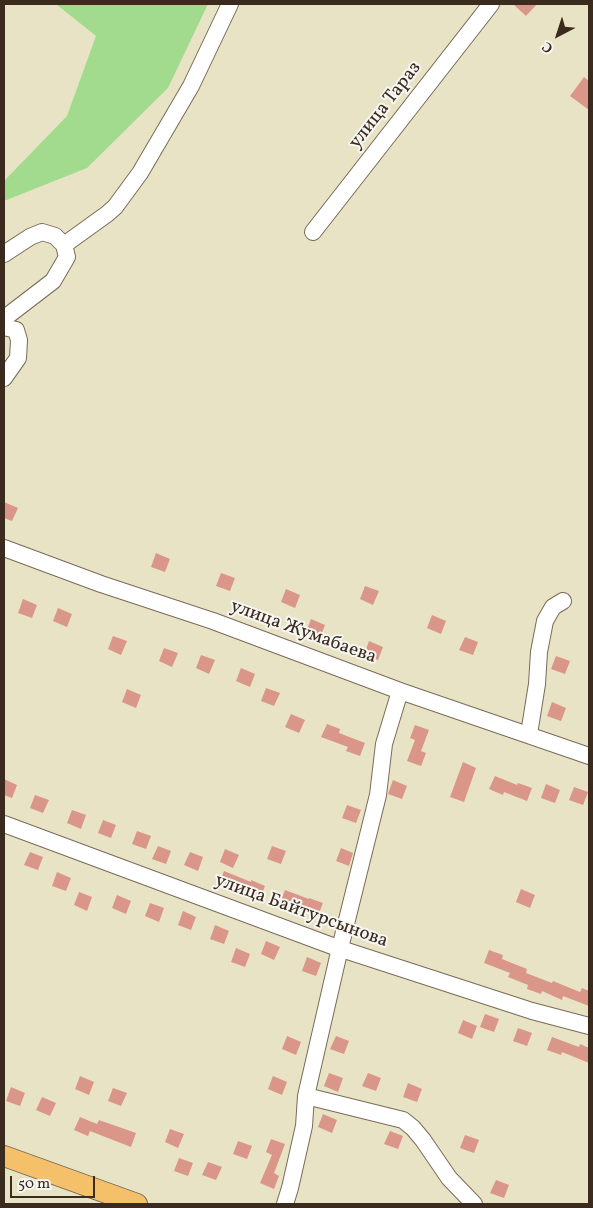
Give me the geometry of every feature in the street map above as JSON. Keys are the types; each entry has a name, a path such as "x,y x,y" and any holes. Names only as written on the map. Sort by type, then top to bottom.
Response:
{"main road":[{"path":"4,1156 137,1204"}],"street":[{"path":"64,245 115,207 140,174 190,86 230,4"},
{"name":"улица Тараз","path":"313,232 491,4"},
{"path":"4,254 30,237 42,232 55,236 64,245 67,257 53,281 4,320"},
{"path":"4,327 16,330 19,340 18,358 4,378"},
{"name":"улица Жумабаева","path":"4,548 101,584 213,621 400,691 589,756"},
{"path":"528,734 537,684 538,652 546,621 553,607 563,601"},
{"path":"285,1204 304,1126 306,1096 378,795 384,744 400,691"},
{"name":"улица Байтурсынова","path":"4,824 340,948 532,1011 589,1026"},
{"path":"306,1096 403,1120 413,1128 449,1178 474,1204"}],"green space":[{"path":"56,4 208,4 168,88 87,168 4,201 4,181 67,116 96,36"}],"building":[{"path":"513,4 537,4 526,16"},
{"path":"584,77 589,81 589,110 570,96"},
{"path":"4,502 18,508 12,521 4,518"},
{"path":"156,553 170,559 165,572 151,567"},
{"path":"221,573 235,578 230,591 216,586"},
{"path":"365,586 379,591 373,605 360,599"},
{"path":"286,589 300,595 295,608 281,602"},
{"path":"23,599 37,605 32,618 18,613"},
{"path":"58,608 72,614 67,627 53,621"},
{"path":"432,615 446,621 441,634 427,628"},
{"path":"311,619 325,625 320,638 306,632"},
{"path":"113,636 127,641 121,655 108,649"},
{"path":"465,637 478,642 473,655 459,650"},
{"path":"369,641 383,647 378,660 364,655"},
{"path":"164,648 178,653 172,667 159,661"},
{"path":"201,655 215,660 209,674 196,668"},
{"path":"556,656 570,661 565,674 551,669"},
{"path":"241,668 255,674 250,687 236,681"},
{"path":"266,688 280,693 274,706 261,701"},
{"path":"127,689 141,695 136,708 122,702"},
{"path":"552,702 566,708 561,721 547,716"},
{"path":"291,714 305,720 299,733 285,727"},
{"path":"327,724 340,729 339,733 365,743 360,756 346,751 348,747 321,737"},
{"path":"415,725 429,730 421,751 426,753 421,766 407,761 415,740 410,738"},
{"path":"463,762 476,768 464,802 450,797"},
{"path":"495,776 517,785 518,783 532,788 527,801 504,792 503,795 489,789"},
{"path":"4,779 17,785 12,798 4,795"},
{"path":"393,780 407,786 402,799 388,794"},
{"path":"546,784 560,790 555,803 541,798"},
{"path":"574,787 588,792 583,805 569,800"},
{"path":"35,795 49,800 43,813 30,808"},
{"path":"347,805 361,810 356,823 342,818"},
{"path":"72,810 86,815 81,829 67,823"},
{"path":"103,820 116,825 111,838 98,833"},
{"path":"137,831 151,836 146,849 132,844"},
{"path":"158,846 171,851 166,864 152,859"},
{"path":"272,846 286,851 281,864 267,859"},
{"path":"341,848 353,853 349,866 336,861"},
{"path":"225,849 239,855 233,868 220,862"},
{"path":"30,852 43,857 38,870 24,865"},
{"path":"190,852 203,857 198,871 184,865"},
{"path":"224,871 265,886 260,899 219,884"},
{"path":"57,872 71,878 66,891 52,886"},
{"path":"521,889 535,895 530,908 516,902"},
{"path":"285,890 323,903 318,916 280,903"},
{"path":"79,892 92,897 87,911 74,905"},
{"path":"117,895 131,901 126,914 112,908"},
{"path":"150,903 164,908 159,922 145,916"},
{"path":"183,911 196,917 191,930 178,925"},
{"path":"215,925 229,931 224,944 210,939"},
{"path":"266,941 280,947 274,960 261,954"},
{"path":"236,948 250,954 245,967 231,962"},
{"path":"489,950 503,955 502,959 527,969 526,973 580,992 582,988 589,991 589,1006 563,996 562,1000 542,991 541,994 527,989 528,985 508,977 510,973 484,963"},
{"path":"307,957 321,963 316,976 302,971"},
{"path":"485,1014 499,1019 494,1032 480,1027"},
{"path":"463,1020 477,1026 472,1039 458,1033"},
{"path":"518,1028 532,1033 527,1046 513,1041"},
{"path":"287,1036 301,1042 296,1055 282,1049"},
{"path":"336,1036 349,1041 344,1054 330,1049"},
{"path":"552,1037 579,1047 580,1044 589,1048 589,1063 562,1052 561,1055 547,1050"},
{"path":"329,1073 343,1078 338,1092 324,1086"},
{"path":"368,1073 381,1078 376,1091 362,1086"},
{"path":"80,1076 94,1082 89,1095 75,1089"},
{"path":"273,1076 287,1082 282,1095 268,1089"},
{"path":"408,1083 422,1089 417,1102 403,1097"},
{"path":"11,1087 25,1093 20,1106 6,1101"},
{"path":"113,1088 127,1093 121,1106 108,1101"},
{"path":"42,1097 56,1103 50,1116 36,1110"},
{"path":"323,1114 337,1120 332,1133 318,1127"},
{"path":"80,1117 97,1124 99,1120 136,1133 131,1147 90,1131 88,1136 74,1130"},
{"path":"170,1129 184,1134 178,1148 165,1142"},
{"path":"390,1131 403,1136 398,1149 384,1144"},
{"path":"465,1135 479,1140 474,1153 460,1148"},
{"path":"271,1139 285,1144 274,1173 279,1176 274,1189 260,1183 272,1155 266,1152"},
{"path":"238,1141 252,1146 247,1159 233,1154"},
{"path":"179,1158 193,1163 188,1176 174,1171"},
{"path":"208,1162 222,1167 216,1180 202,1175"},
{"path":"496,1180 509,1185 504,1198 490,1193"}]}
